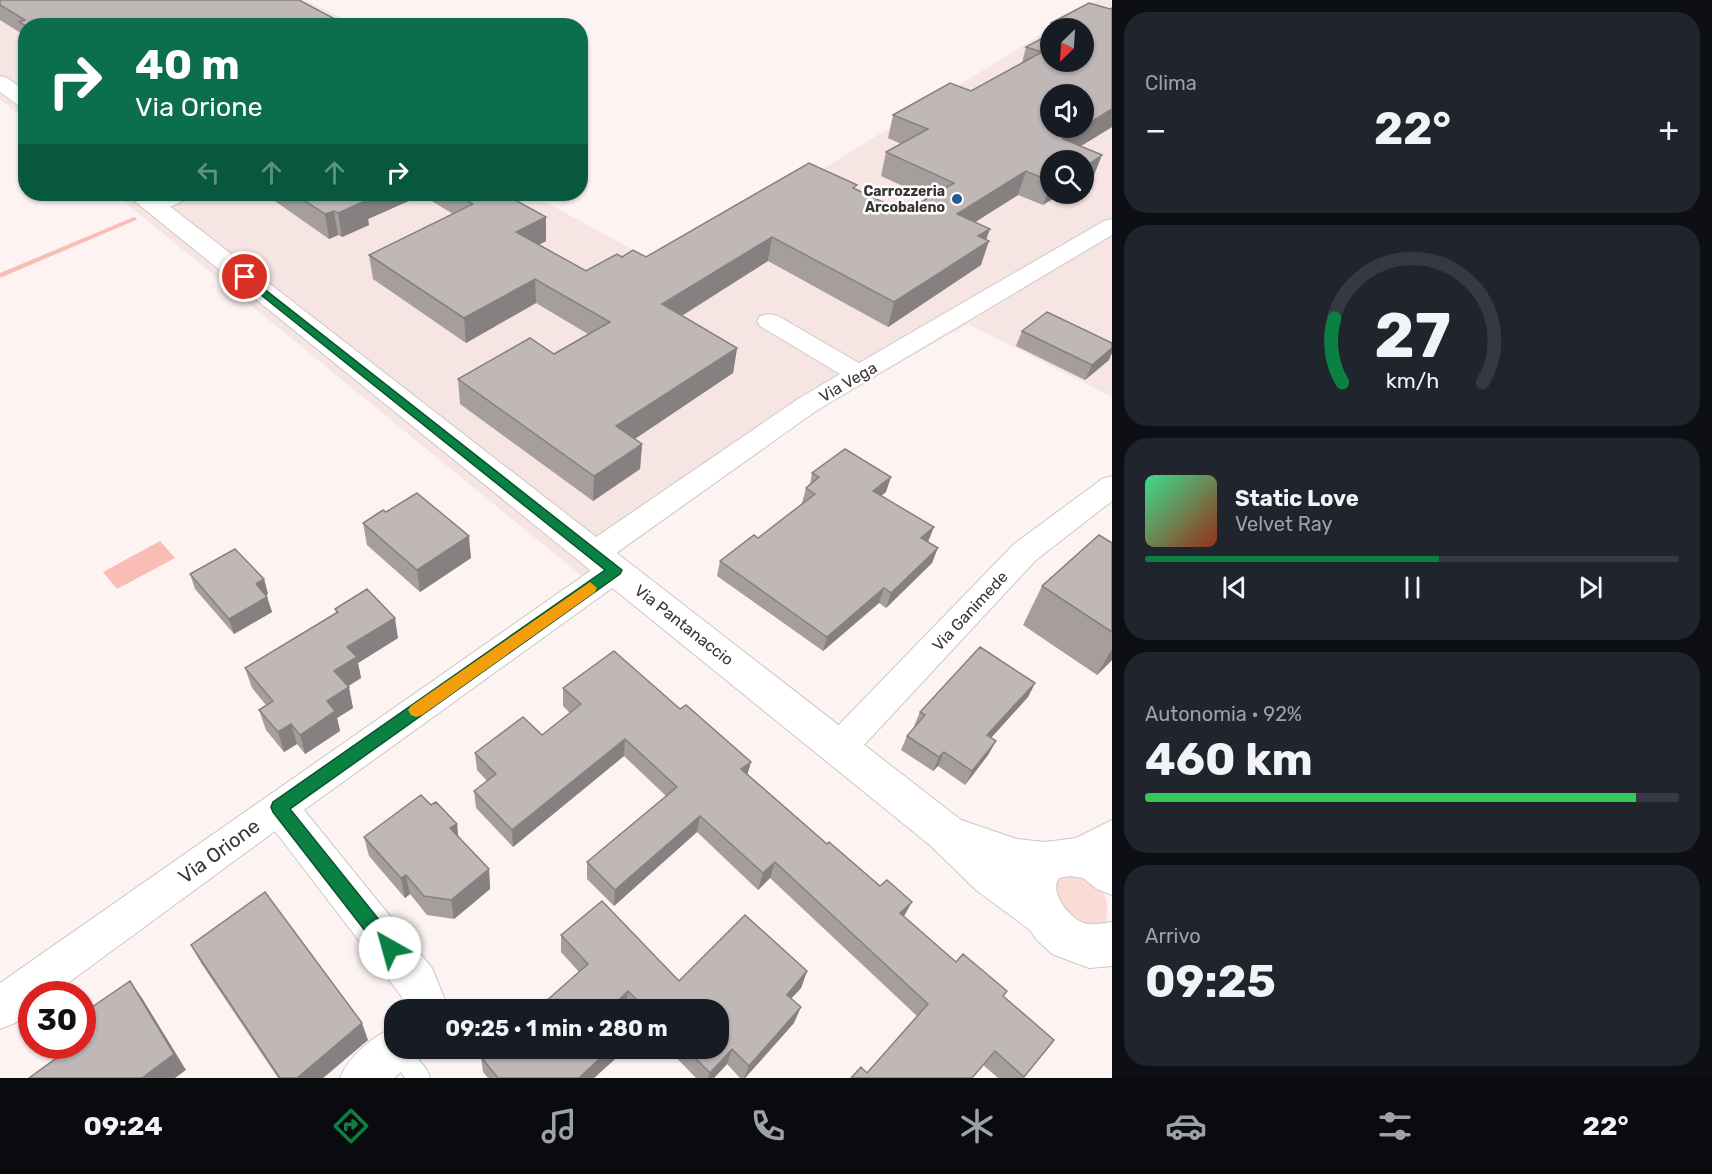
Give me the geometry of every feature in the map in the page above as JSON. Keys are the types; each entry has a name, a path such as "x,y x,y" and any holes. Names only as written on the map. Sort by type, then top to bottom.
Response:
{"street":[{"path":"0,82 18,96"},
{"name":"Via Pantanaccio","path":"163,201 604,562 946,832 980,867 1019,900 1042,914 1052,926 1095,943"},
{"name":"Via Vega","path":"604,562 807,405 1112,226"},
{"path":"769,321 860,375"},
{"name":"Via Ganimede","path":"839,748 1025,552 1112,486"},
{"name":"Via Orione","path":"0,1008 279,807 604,562"},
{"path":"279,807 417,983 424,999"},
{"name":"Via Pantanaccio","path":"946,832 988,850 1017,858 1088,859"},
{"path":"1042,914 1035,899 1033,884 1038,872 1088,859"},
{"path":"1095,943 1112,971"},
{"path":"362,1078 384,1059"}],"lane":[{"path":"403,1059 419,1078"}],"shaded area":[{"path":"0,0 305,0 342,18 18,18 18,114 0,99"},
{"path":"1097,0 1112,1 1112,397 968,324 817,410 584,578 124,201 544,201 664,267 1040,35 1040,72 1094,72 1094,18 1067,18"},
{"path":"160,541 175,558 117,589 103,572"},
{"path":"1067,875 1087,877 1099,886 1107,906 1106,921 1103,927 1065,920 1054,885"}],"building":[{"path":"0,0 299,0 333,18 22,18 0,5"},
{"path":"1089,3 1112,8 1112,109 1094,120 1094,84 1040,84 1040,138 1065,138 1063,139 1090,150 1040,150 1040,177 1026,171 957,214 990,229 978,236 989,241 894,302 772,237 662,304 737,348 616,426 642,444 594,476 458,379 530,338 554,354 610,322 535,279 464,318 369,255 473,204 468,201 517,201 546,217 516,232 586,271 617,254 622,257 633,250 646,257 809,163 857,185 853,188 904,212 954,183 886,152 928,129 893,115 950,83 971,91 1040,53 1040,72 1094,72 1094,18 1060,18"},
{"path":"1040,39 1040,51 1026,47"},
{"path":"1094,152 1102,155 1094,160"},
{"path":"305,201 365,201 338,213 334,211 325,214"},
{"path":"1047,312 1112,343 1112,348 1092,365 1022,331"},
{"path":"845,449 891,477 873,491 934,527 921,538 938,548 891,593 884,588 827,637 720,561 754,535 758,538 815,494 806,488 819,477 812,473"},
{"path":"417,493 469,536 417,570 363,523"},
{"path":"1099,535 1112,543 1112,632 1042,586"},
{"path":"235,549 264,579 256,584 267,597 229,619 190,574"},
{"path":"367,589 395,618 347,647 357,657 334,671 349,687 327,701 335,711 300,735 291,724 278,732 259,710 273,701 245,668 338,612 335,609"},
{"path":"980,647 1035,683 987,735 996,741 972,771 944,752 939,757 907,736 925,715 920,712"},
{"path":"614,651 680,709 686,705 751,762 741,769 827,844 829,842 880,886 887,880 912,902 900,913 956,962 963,954 1007,991 1003,996 1054,1040 1024,1077 995,1051 972,1078 851,1078 861,1067 867,1073 928,1004 775,862 763,873 700,816 615,890 587,862 677,787 625,739 512,830 474,791 496,774 475,753 523,717 542,735 581,704 563,688"},
{"path":"421,795 431,805 436,802 457,824 450,828 489,869 451,900 424,896 406,875 401,878 364,837"},
{"path":"265,892 362,1023 297,1078 280,1078 191,945"},
{"path":"602,901 679,981 745,915 807,971 787,995 801,1007 749,1066 732,1049 729,1052 729,999 636,999 628,991 620,999 548,999 588,964 561,935"},
{"path":"130,981 174,1054 142,1078 29,1078 55,1059 96,1059 96,1004"},
{"path":"483,1059 599,1059 579,1078 498,1078"},
{"path":"696,1059 723,1059 710,1073"}],"waterway":[{"path":"0,276 134,219"}],"slow traffic":[{"path":"416,710 590,588"}],"place":[{"name":"Carrozzeria Arcobaleno","path":"957,199"}],"route":[{"path":"245,277 615,570 279,807 390,948"}]}
